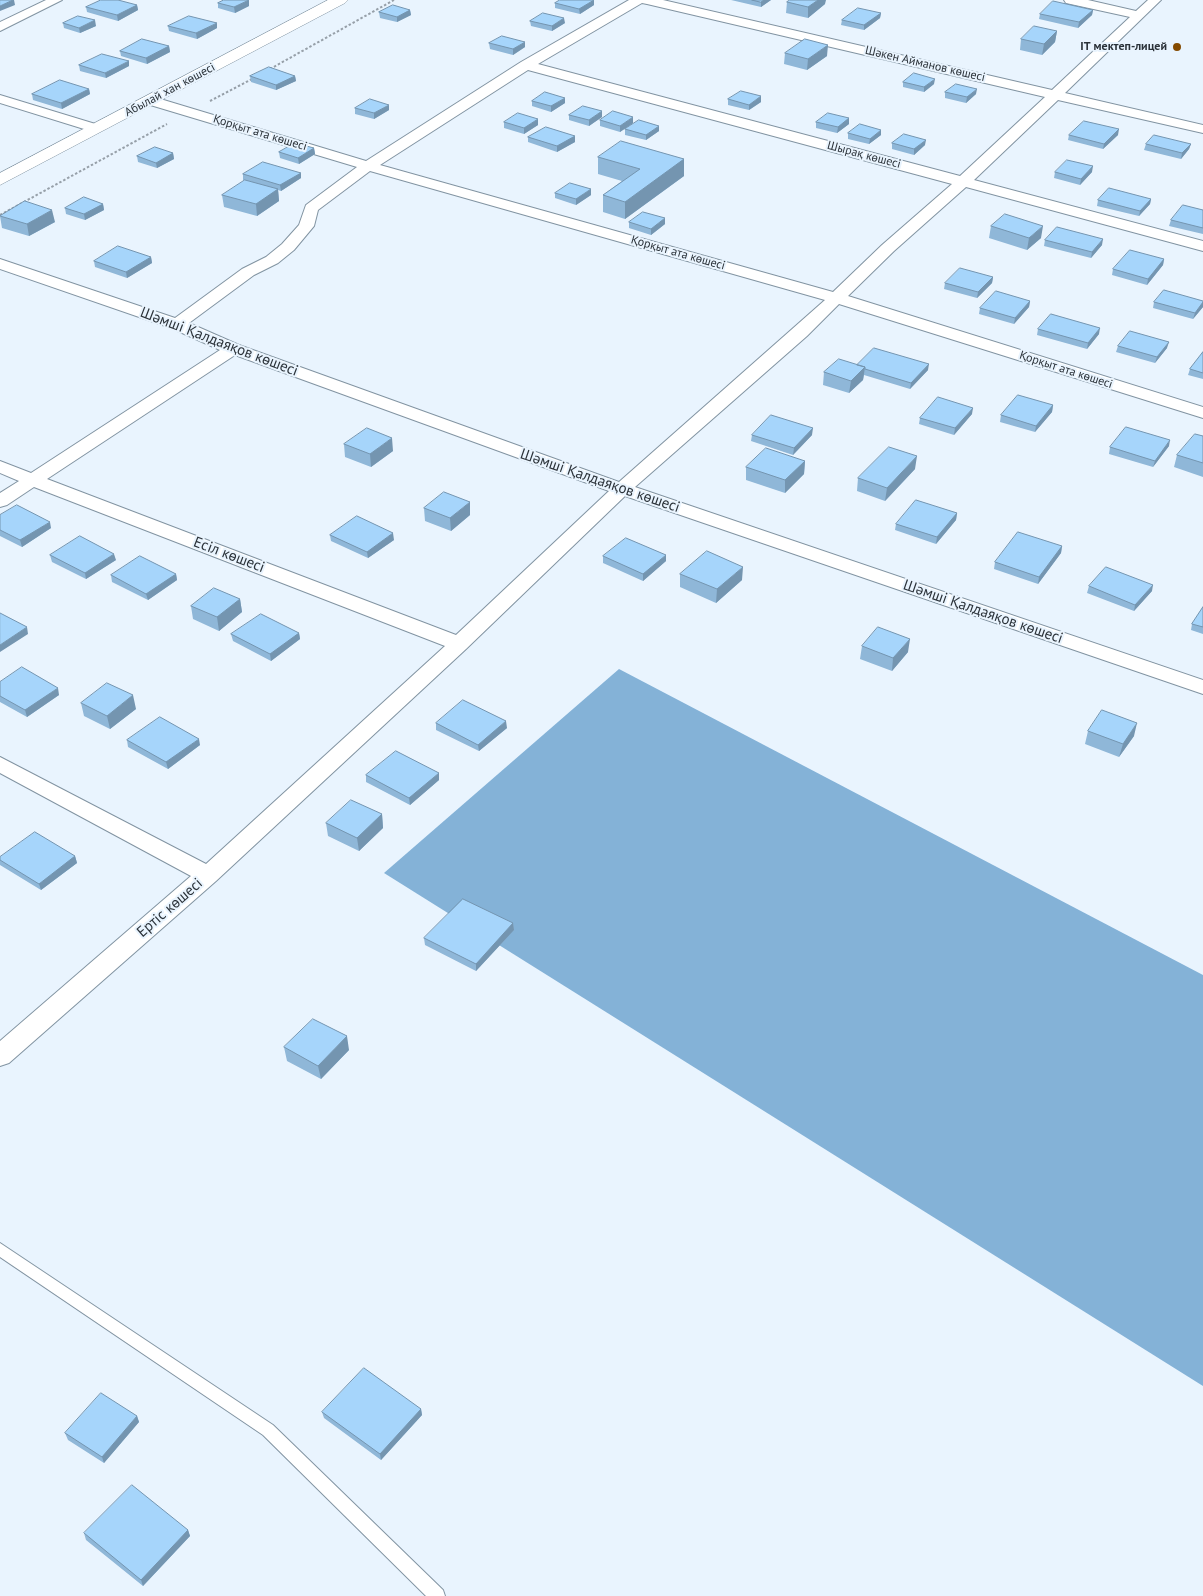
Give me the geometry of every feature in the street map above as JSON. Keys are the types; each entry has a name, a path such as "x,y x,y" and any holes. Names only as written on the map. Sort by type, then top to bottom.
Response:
{"street":[{"path":"0,27 56,0"},
{"name":"Абылай хан көшесі","path":"0,180 340,0"},
{"path":"177,324 248,272 272,260 288,247 306,226 311,208 368,166 526,65 638,0"},
{"name":"Шәкен Айманов көшесі","path":"647,0 1203,129"},
{"path":"1070,0 1139,15"},
{"path":"208,875 459,644 622,489 837,298 888,248 964,181 1057,95 1155,0"},
{"name":"Шырақ көшесі","path":"526,65 1203,246"},
{"path":"0,98 97,129"},
{"name":"Қорқыт ата көшесі","path":"152,101 368,166 837,298 1203,414"},
{"name":"Шәмші Қалдаяқов көшесі","path":"0,264 177,324 233,349 622,489 1203,687"},
{"path":"0,501 233,349"},
{"name":"Есіл көшесі","path":"0,467 459,644"},
{"name":"Ертіс көшесі","path":"0,764 208,875 0,1056"}],"lane":[{"path":"0,1249 268,1430 437,1596"}],"shaded area":[{"path":"619,669 1203,975 1203,1386 384,873"}],"building":[{"path":"0,0 13,0 0,6"},
{"path":"101,0 118,0 137,5 117,15 86,7"},
{"path":"224,0 249,0 234,7 218,3"},
{"path":"560,0 594,0 579,9 555,3"},
{"path":"790,0 818,0 808,7 787,2"},
{"path":"1053,1 1093,10 1079,22 1040,14"},
{"path":"393,5 410,10 397,17 379,12"},
{"path":"858,8 881,13 864,25 842,20"},
{"path":"543,13 564,18 552,26 530,21"},
{"path":"78,16 95,20 79,28 63,23"},
{"path":"189,16 217,23 196,33 168,26"},
{"path":"1034,26 1057,31 1044,44 1021,39"},
{"path":"502,36 525,42 513,49 489,43"},
{"path":"142,39 169,46 146,58 120,51"},
{"path":"805,39 828,45 808,59 785,53"},
{"path":"102,54 129,61 105,73 79,65"},
{"path":"269,67 295,76 276,85 250,76"},
{"path":"914,73 935,79 924,87 903,82"},
{"path":"60,80 89,89 61,103 32,94"},
{"path":"956,84 977,89 967,97 945,92"},
{"path":"741,91 761,96 749,105 728,99"},
{"path":"545,92 565,98 551,106 532,101"},
{"path":"370,99 389,105 374,113 355,108"},
{"path":"583,106 602,111 589,120 569,115"},
{"path":"613,111 633,117 620,126 600,120"},
{"path":"518,113 538,119 524,128 504,122"},
{"path":"828,113 849,118 838,127 816,122"},
{"path":"639,120 659,126 646,135 625,129"},
{"path":"1084,121 1119,129 1104,144 1069,135"},
{"path":"860,124 881,130 870,139 848,133"},
{"path":"546,127 575,136 557,146 528,137"},
{"path":"904,134 926,140 914,149 892,143"},
{"path":"1154,135 1191,144 1182,153 1146,144"},
{"path":"621,141 684,159 625,202 603,195 640,169 598,157"},
{"path":"295,143 314,148 298,158 279,152"},
{"path":"155,147 173,153 156,163 137,156"},
{"path":"1067,160 1093,166 1081,179 1055,172"},
{"path":"263,162 301,173 280,185 243,174"},
{"path":"245,180 278,189 256,204 222,195"},
{"path":"570,183 591,189 576,199 555,193"},
{"path":"1109,188 1151,199 1140,211 1098,200"},
{"path":"84,197 103,204 84,214 65,208"},
{"path":"25,201 52,210 27,224 0,216"},
{"path":"1183,205 1203,210 1203,228 1171,220"},
{"path":"643,212 665,218 651,229 629,222"},
{"path":"1005,214 1043,226 1029,238 991,226"},
{"path":"1057,227 1103,239 1092,252 1045,240"},
{"path":"118,246 151,257 126,272 94,261"},
{"path":"1130,250 1164,259 1148,279 1113,269"},
{"path":"960,268 993,277 978,292 945,283"},
{"path":"1164,290 1203,302 1195,313 1154,302"},
{"path":"996,291 1030,301 1015,318 980,308"},
{"path":"1051,314 1100,328 1088,343 1038,329"},
{"path":"1130,331 1169,342 1157,357 1118,346"},
{"path":"874,348 929,364 911,383 857,365"},
{"path":"1203,352 1203,373 1190,369"},
{"path":"839,359 865,367 851,381 824,372"},
{"path":"1018,395 1053,405 1036,426 1001,415"},
{"path":"938,397 973,408 955,428 920,418"},
{"path":"771,415 813,428 794,448 752,435"},
{"path":"1126,427 1170,440 1155,461 1110,447"},
{"path":"367,428 392,438 370,454 344,444"},
{"path":"1195,434 1203,436 1203,463 1177,455"},
{"path":"889,447 917,456 887,488 858,478"},
{"path":"766,448 805,461 785,480 746,467"},
{"path":"444,492 470,502 450,518 424,508"},
{"path":"916,500 957,513 937,537 896,524"},
{"path":"17,505 50,522 20,540 0,530 0,515"},
{"path":"357,516 393,533 367,552 330,535"},
{"path":"1018,532 1062,546 1039,577 995,562"},
{"path":"80,536 114,554 85,573 50,555"},
{"path":"626,538 666,555 643,574 603,556"},
{"path":"707,551 743,567 717,589 680,574"},
{"path":"140,556 176,574 146,594 111,575"},
{"path":"1106,567 1153,585 1135,605 1089,586"},
{"path":"214,588 240,599 217,617 191,606"},
{"path":"1203,607 1203,627 1192,624"},
{"path":"0,613 27,627 0,645"},
{"path":"261,614 299,633 270,654 231,634"},
{"path":"878,627 910,639 893,658 862,646"},
{"path":"22,667 58,688 25,710 0,696 0,682"},
{"path":"107,683 133,695 107,716 81,703"},
{"path":"463,700 506,721 478,745 436,723"},
{"path":"1102,710 1137,723 1123,744 1088,731"},
{"path":"160,717 199,739 166,762 127,740"},
{"path":"396,751 439,773 409,798 366,775"},
{"path":"351,800 382,814 357,838 326,823"},
{"path":"35,832 75,856 39,884 0,860 0,857"},
{"path":"463,899 513,923 476,964 424,938"},
{"path":"313,1019 347,1036 318,1066 284,1047"},
{"path":"364,1368 421,1409 380,1454 322,1412"},
{"path":"101,1393 137,1416 102,1457 65,1433"},
{"path":"132,1485 188,1530 141,1580 84,1533"}],"place":[{"name":"IT мектеп-лицей","path":"1177,47"}]}
